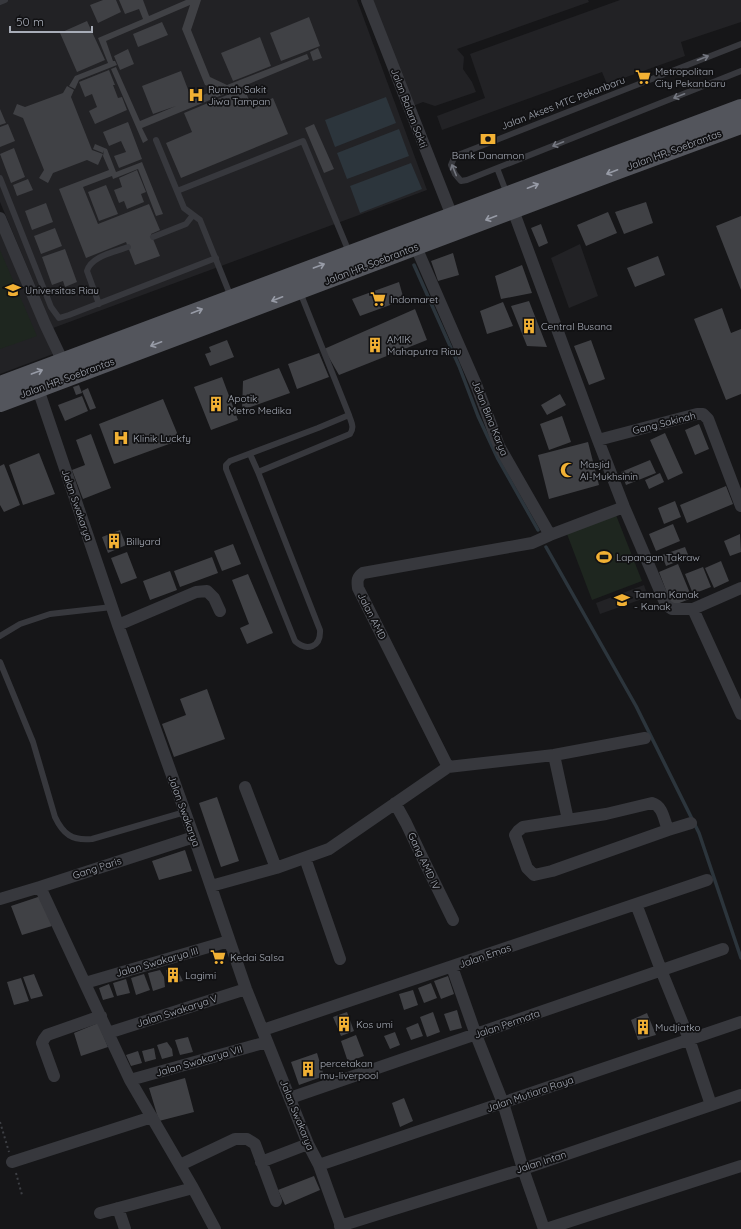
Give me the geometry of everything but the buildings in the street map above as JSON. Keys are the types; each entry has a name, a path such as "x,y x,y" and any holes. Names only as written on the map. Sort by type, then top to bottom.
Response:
{"main road":[{"name":"Jalan HR. Soebrantas","path":"0,385 63,362 235,306 299,291 416,247 510,203 741,108"},
{"name":"Jalan HR. Soebrantas","path":"0,403 235,306 350,254 452,216 510,203 741,125"}],"street":[{"name":"Jalan Balam Sakti","path":"367,0 452,216"},
{"path":"510,203 624,507 666,604 672,609 693,609 741,588"},
{"path":"0,218 45,324 63,362"},
{"name":"Jalan Bina Karya","path":"416,247 477,387 499,446 550,535"},
{"name":"Jalan Swakarya","path":"38,388 118,625 194,837 246,989 308,1144 319,1166 341,1227"},
{"name":"Gang Sakinah","path":"598,440 697,414 703,414 708,419 741,506"},
{"path":"550,535 624,507"},
{"name":"Jalan AMD","path":"448,767 358,588 357,581 359,576 363,573 532,543 550,535"},
{"path":"118,625 196,592 207,591 214,598 220,611"},
{"path":"693,609 741,714"},
{"path":"211,886 276,868 329,849 448,767 554,755 645,738"},
{"path":"554,755 568,820"},
{"path":"246,787 276,868"},
{"name":"Gang AMD IV","path":"395,803 406,822 453,920"},
{"path":"668,830 660,807 652,803 606,814 523,827 515,835 527,868 534,874 552,871 691,823"},
{"name":"Gang Paris","path":"0,898 40,887 194,837"},
{"path":"305,858 340,959"},
{"name":"Jalan Emas","path":"263,1030 707,880"},
{"path":"40,887 130,1080 180,1165 215,1229"},
{"path":"636,904 689,1039 711,1105"},
{"name":"Jalan Swakarya III","path":"85,983 229,941"},
{"name":"Jalan Permata","path":"290,1098 723,949"},
{"path":"452,967 476,1035 503,1103 523,1169 545,1229 741,1166"},
{"name":"Jalan Swakarya V","path":"108,1034 246,989"},
{"path":"54,1076 42,1043 44,1038 47,1035 101,1016"},
{"name":"Jalan Mutiara Raya","path":"319,1166 741,1022"},
{"name":"Jalan Swakarya VII","path":"130,1080 268,1042"},
{"name":"Jalan Intan","path":"341,1227 523,1169 741,1095"},
{"path":"12,1162 152,1117"},
{"path":"180,1165 236,1139 247,1139 255,1144 276,1201"},
{"path":"261,1162 308,1144"},
{"path":"100,1213 193,1188"},
{"path":"118,1208 125,1229"}],"lane":[{"path":"0,2 5,0"},
{"name":"Jalan Akses MTC Pekanbaru","path":"741,44 458,155 454,158 452,165 455,174 461,181 741,71"},
{"path":"156,140 184,208 200,220 235,306"},
{"path":"177,191 303,141 350,254"},
{"path":"497,168 510,203"},
{"path":"0,178 51,307 59,318 99,304 216,258"},
{"path":"153,237 186,224 193,215"},
{"path":"99,304 87,271 89,265 94,260 128,247"},
{"path":"258,472 350,434 353,430 353,426 299,291"},
{"path":"250,454 320,630 319,642 314,646 300,646 295,641 226,469 226,465 230,461 318,428 348,415"},
{"path":"0,636 20,624 50,614 112,607"},
{"path":"0,662 33,742 55,817 60,828 64,832 79,839 92,839 185,812"}],"shaded area":[{"name":"Rumah Sakit Jiwa Tampan","path":"0,0 357,0 427,190 53,328 0,202"},
{"path":"372,0 588,0 589,2 457,49 464,57 463,69 472,82 476,92 435,106 423,102 413,106"},
{"path":"620,0 741,0 741,22 681,42 685,56 607,84 602,72 442,130 437,116 485,98 470,54"},
{"path":"386,97 396,123 335,147 325,120"},
{"path":"399,129 409,156 347,179 337,153"},
{"path":"411,163 422,189 360,213 350,186"},
{"name":"Universitas Riau","path":"0,226 53,354 0,374"},
{"path":"580,244 598,296 569,308 551,258"},
{"path":"0,250 37,336 0,349"},
{"name":"Lapangan Takraw","path":"616,515 642,581 592,600 567,534"},
{"name":"Taman Kanak - Kanak","path":"644,585 648,597 600,614 596,603"}],"waterway":[{"path":"414,265 459,366 478,416 498,459 538,530"},
{"path":"546,547 636,706 699,833 741,958"}],"place":[{"name":"Metropolitan City Pekanbaru","path":"643,77"},
{"name":"Rumah Sakit Jiwa Tampan","path":"196,95"},
{"name":"Bank Danamon","path":"488,139"},
{"name":"Universitas Riau","path":"13,290"},
{"name":"Indomaret","path":"378,299"},
{"name":"Central Busana","path":"529,326"},
{"name":"AMIK Mahaputra Riau","path":"375,345"},
{"name":"Apotik Metro Medika","path":"216,404"},
{"name":"Klinik Luckfy","path":"121,438"},
{"name":"Masjid Al-Mukhsinin","path":"568,470"},
{"name":"Billyard","path":"114,541"},
{"name":"Lapangan Takraw","path":"604,557"},
{"name":"Taman Kanak - Kanak","path":"622,600"},
{"name":"Kedai Salsa","path":"218,957"},
{"name":"Lagimi","path":"173,975"},
{"name":"Kos umi","path":"344,1024"},
{"name":"Mudjiatko","path":"643,1027"},
{"name":"percetakan mu-liverpool","path":"308,1069"}]}
